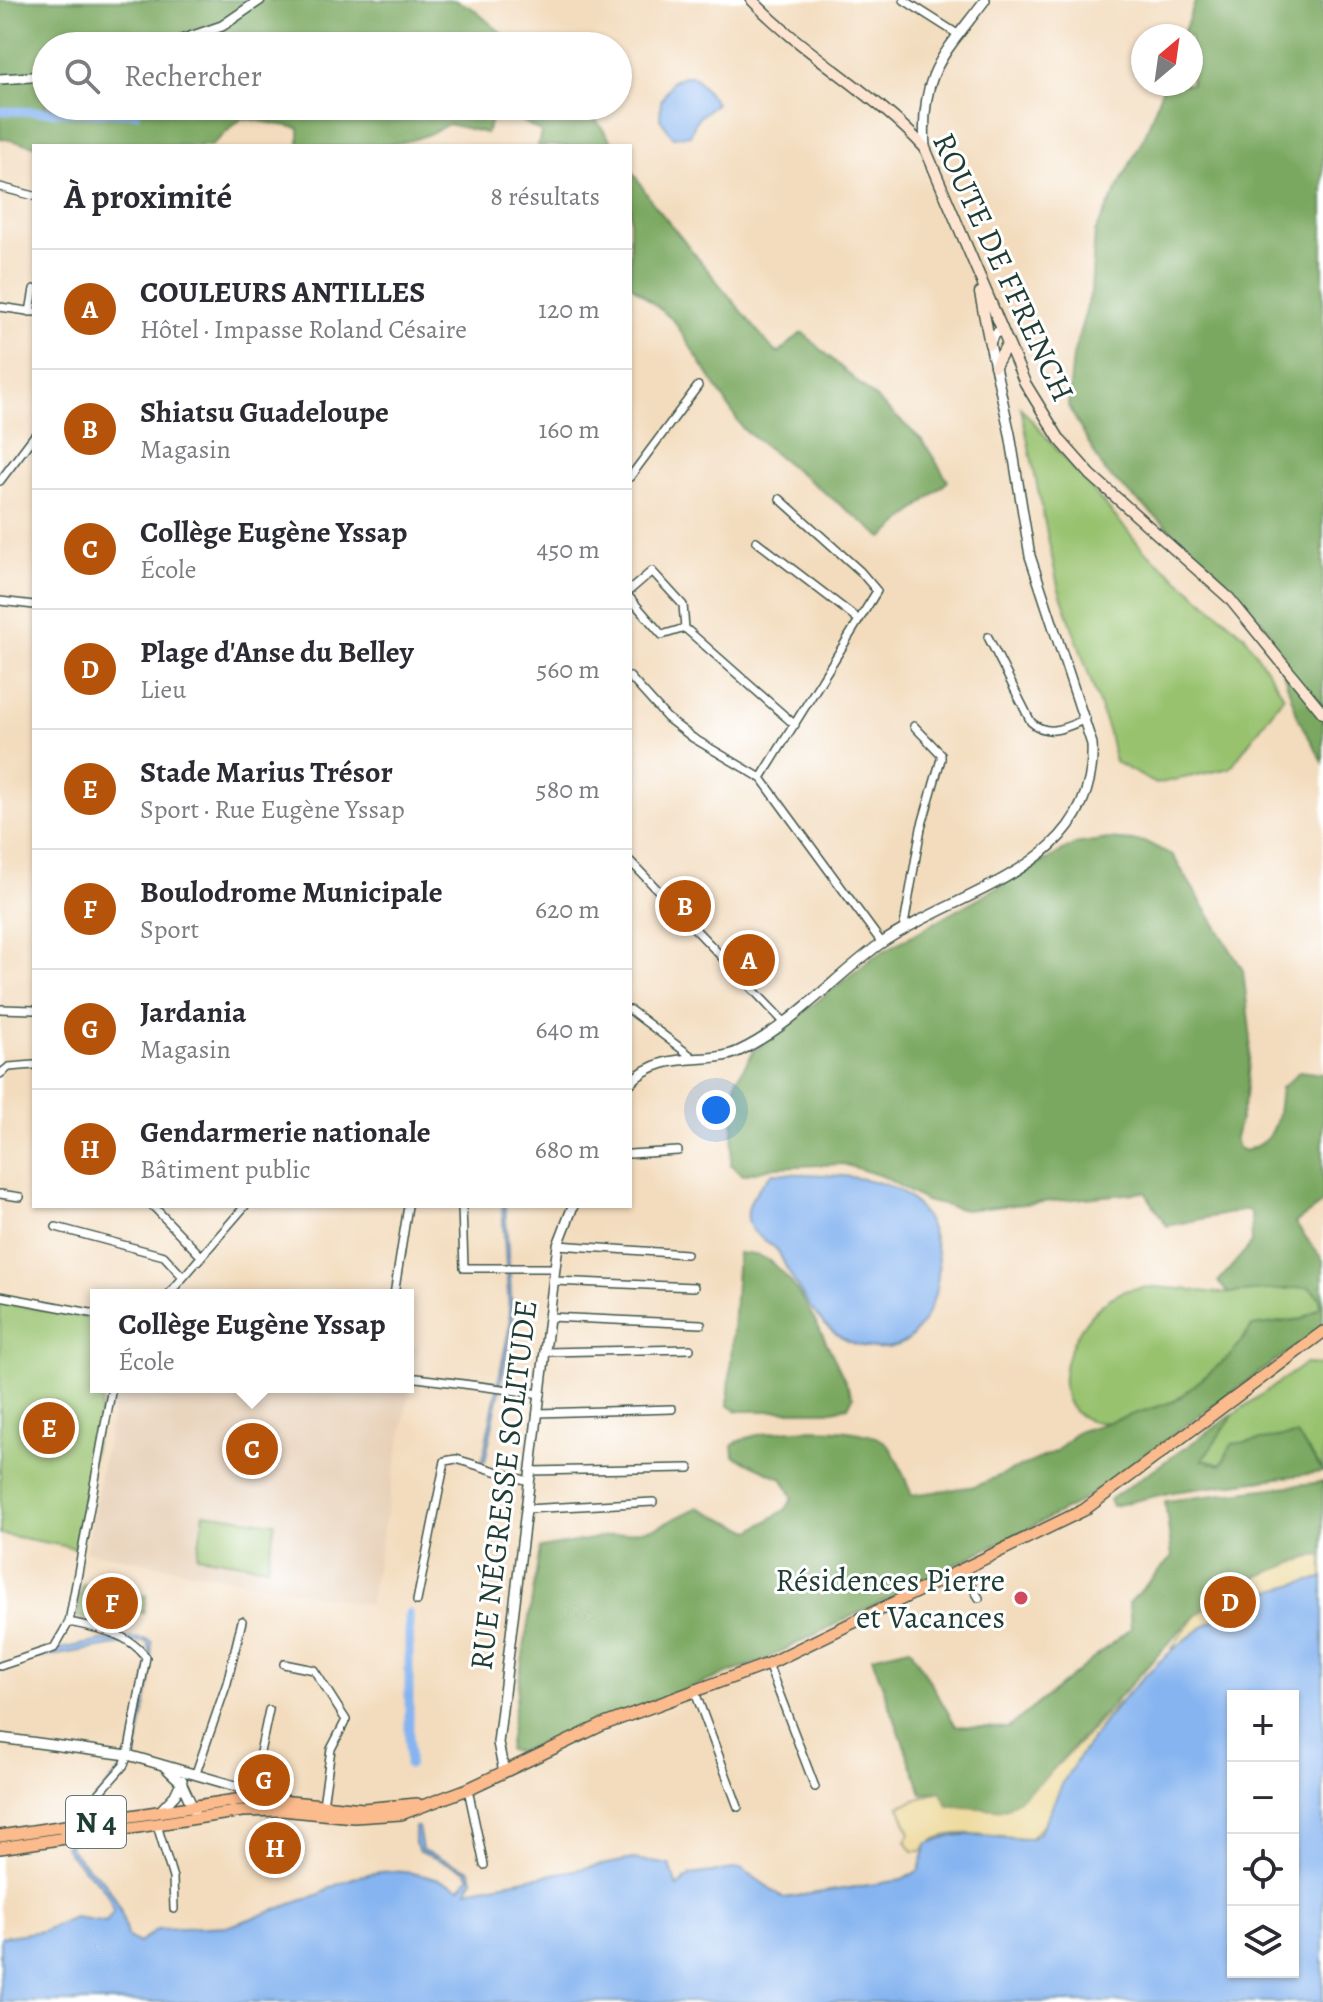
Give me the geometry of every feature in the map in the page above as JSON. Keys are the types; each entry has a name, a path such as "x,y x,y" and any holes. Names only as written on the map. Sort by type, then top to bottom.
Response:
{"main road":[{"name":"ROUTE DE FFRENCH","path":"752,0 778,28 925,148 1025,383 1060,440 1091,475 1229,598 1323,713"},
{"path":"975,271 990,344"},
{"path":"995,366 1007,344"},
{"name":"N 4","path":"0,1848 219,1815 281,1810 378,1817 401,1814 468,1789 602,1725 768,1664 1084,1510 1323,1332"},
{"name":"N 4","path":"0,1836 228,1800 277,1798 363,1809 426,1804"}],"street":[{"path":"205,32 222,26 260,0"},
{"path":"904,0 959,35"},
{"path":"915,137 923,116 928,85 985,0"},
{"path":"0,79 32,77"},
{"path":"923,116 925,148"},
{"path":"0,187 32,195"},
{"path":"0,307 32,312"},
{"path":"632,1082 655,1067 691,1056 736,1053 784,1022 882,943 1030,862 1072,822 1087,794 1093,767 1086,719 1030,556 1010,434 990,344 993,335 1001,330"},
{"path":"632,474 698,386"},
{"path":"0,481 32,439"},
{"path":"761,778 877,591 860,571 780,499"},
{"path":"756,541 859,620"},
{"path":"632,588 652,571 683,605 685,628 795,725"},
{"path":"632,600 662,635 685,628"},
{"path":"0,601 32,605"},
{"path":"988,637 1031,722 1040,730 1053,732 1086,719"},
{"path":"632,679 667,718 693,738 761,778 882,943"},
{"path":"903,931 918,842 941,759 941,754 914,726"},
{"path":"632,863 784,1022"},
{"path":"0,1009 32,1010"},
{"path":"632,1012 691,1056"},
{"path":"0,1074 9,1067 32,1065"},
{"path":"632,1154 678,1151"},
{"path":"0,1194 20,1197"},
{"path":"155,1208 201,1256"},
{"path":"173,1289 243,1208"},
{"path":"395,1289 408,1208"},
{"path":"462,1208 464,1268 555,1268"},
{"name":"RUE NÉGRESSE SOLITUDE","path":"504,1772 498,1743 529,1476 558,1245 572,1208"},
{"path":"56,1227 164,1256 183,1277"},
{"path":"558,1245 686,1254"},
{"path":"554,1281 694,1287"},
{"path":"0,1296 90,1313"},
{"path":"550,1317 701,1324"},
{"path":"546,1352 690,1349"},
{"path":"417,1378 541,1394"},
{"path":"0,1666 54,1648 69,1622 111,1393"},
{"path":"538,1413 672,1409"},
{"path":"417,1601 445,1461 468,1462 529,1476 689,1468"},
{"path":"526,1509 653,1502"},
{"path":"962,1570 979,1598"},
{"path":"159,1812 192,1772 227,1683 242,1621"},
{"path":"69,1622 105,1630 136,1643 146,1657 128,1755 124,1765 96,1797"},
{"path":"284,1664 314,1670 345,1713 345,1725 331,1749 323,1805"},
{"path":"768,1664 815,1787"},
{"path":"695,1692 738,1807"},
{"path":"252,1790 269,1710"},
{"path":"0,1738 128,1755 277,1798"},
{"path":"162,1764 181,1782 199,1819"},
{"path":"219,1815 228,1800 222,1781"},
{"path":"468,1789 484,1865"},
{"path":"157,1825 173,1878 174,1909"}],"shaded area":[{"path":"414,1345 418,1347 414,1368"},
{"path":"116,1393 409,1393 369,1605 86,1551"}],"green space":[{"path":"0,0 454,0 471,7 500,32 32,32 32,120 240,120 213,144 32,145 0,138"},
{"path":"1196,0 1323,1 1323,762 1299,720 1269,630 1214,568 1105,472 1068,406 1073,356 1091,292 1095,232 1145,135 1160,96 1203,96 1203,24 1187,24"},
{"path":"253,120 492,120 486,133 448,124 413,140 395,144 299,144 299,128"},
{"path":"520,120 596,120 614,144 538,144 541,132"},
{"path":"632,171 652,202 774,351 779,353 802,332 923,441 948,481 883,538 743,429 674,321 632,286"},
{"path":"1021,408 1144,550 1244,635 1284,696 1230,768 1156,784 1115,762 1109,733 1058,586"},
{"path":"1107,839 1146,842 1173,856 1243,970 1251,1039 1246,1096 1235,1138 1238,1148 1245,1151 1264,1141 1270,1134 1277,1119 1281,1088 1300,1071 1323,1074 1323,1203 1295,1223 1323,1260 1323,1327 1075,1505 764,1660 518,1752 508,1750 540,1548 658,1527 698,1507 751,1531 786,1509 793,1498 783,1479 734,1456 733,1445 764,1434 812,1429 859,1433 877,1438 892,1450 912,1495 976,1486 1055,1452 1077,1432 1175,1401 1231,1355 1253,1326 1303,1319 1320,1307 1320,1298 1309,1287 1228,1293 1218,1282 1252,1243 1251,1213 1246,1210 1167,1226 1145,1192 965,1210 925,1201 882,1176 843,1164 775,1167 743,1175 731,1165 736,1080 754,1051 875,956 1075,844"},
{"path":"738,1253 762,1257 776,1266 802,1299 853,1397 848,1407 827,1411 738,1411 728,1406"},
{"path":"1148,1287 1229,1293 1309,1287 1320,1298 1320,1307 1303,1319 1253,1326 1219,1368 1165,1406 1134,1417 1101,1422 1078,1415 1067,1399 1064,1376 1069,1351 1082,1327 1101,1306 1125,1291"},
{"path":"0,1302 90,1318 90,1393 104,1393 75,1548 0,1534"},
{"path":"1305,1364 1323,1365 1323,1469 1296,1435 1221,1465 1201,1459 1234,1414"},
{"path":"1234,1414 1202,1460 1221,1465 1232,1444 1297,1435 1323,1472 1173,1492 1112,1506 1109,1500"},
{"path":"1323,1482 1323,1556 1312,1556 1233,1585 1187,1623 1045,1778 1006,1810 948,1806 940,1791 922,1794 872,1657 910,1648 956,1726 1008,1728 1131,1628 1129,1603 1172,1557 1165,1501"},
{"path":"204,1513 275,1523 267,1567 197,1556"},
{"path":"83,1584 146,1596 143,1613 126,1611 123,1626 77,1617"}],"sand":[{"path":"1314,1556 1323,1556 1323,1578 1243,1606 1171,1650 1184,1630 1215,1600 1251,1580"},
{"path":"1119,1702 1067,1776 1045,1822 1030,1839 957,1834 931,1842 922,1851 913,1851 906,1841 910,1834 899,1806 940,1791 948,1806 1006,1810 1045,1778"}],"water":[{"path":"694,76 716,103 697,119 690,135 673,137 660,119 661,101 672,81"},
{"path":"773,1173 828,1175 880,1183 902,1192 919,1208 932,1230 938,1271 936,1291 929,1310 909,1339 885,1348 858,1345 822,1322 778,1251 755,1233 749,1224 751,1199"},
{"path":"502,1208 505,1208 513,1324 485,1462 482,1462 510,1324"},
{"path":"1323,1578 1323,2002 0,2002 0,1937 42,1931 74,1917 106,1922 113,1912 106,1892 65,1846 84,1812 126,1764 142,1708 150,1651 147,1642 135,1642 25,1660 28,1656 128,1638 152,1642 150,1682 136,1753 129,1766 88,1812 69,1846 110,1889 120,1908 127,1936 139,1943 157,1929 230,1926 372,1873 424,1875 460,1888 470,1876 465,1870 419,1852 415,1843 415,1827 418,1827 422,1850 470,1870 473,1879 467,1890 633,1859 670,1865 677,1887 691,1875 741,1868 784,1898 902,1880 919,1870 927,1844 941,1839 978,1835 1030,1839 1038,1834 1064,1781 1087,1746 1152,1669 1204,1626 1233,1609 1286,1587"}],"waterway":[{"path":"0,111 32,111"},
{"path":"409,1614 409,1765"}],"place":[{"name":"Shiatsu Guadeloupe","path":"685,906"},
{"name":"COULEURS ANTILLES","path":"749,960"},
{"name":"Stade Marius Trésor","path":"49,1428"},
{"name":"Collège Eugène Yssap","path":"252,1449"},
{"name":"Résidences Pierre et Vacances","path":"1021,1598"},
{"name":"Plage d'Anse du Belley","path":"1230,1602"},
{"name":"Boulodrome Municipale","path":"112,1603"},
{"name":"Jardania","path":"264,1780"},
{"name":"Gendarmerie nationale","path":"275,1848"}]}
